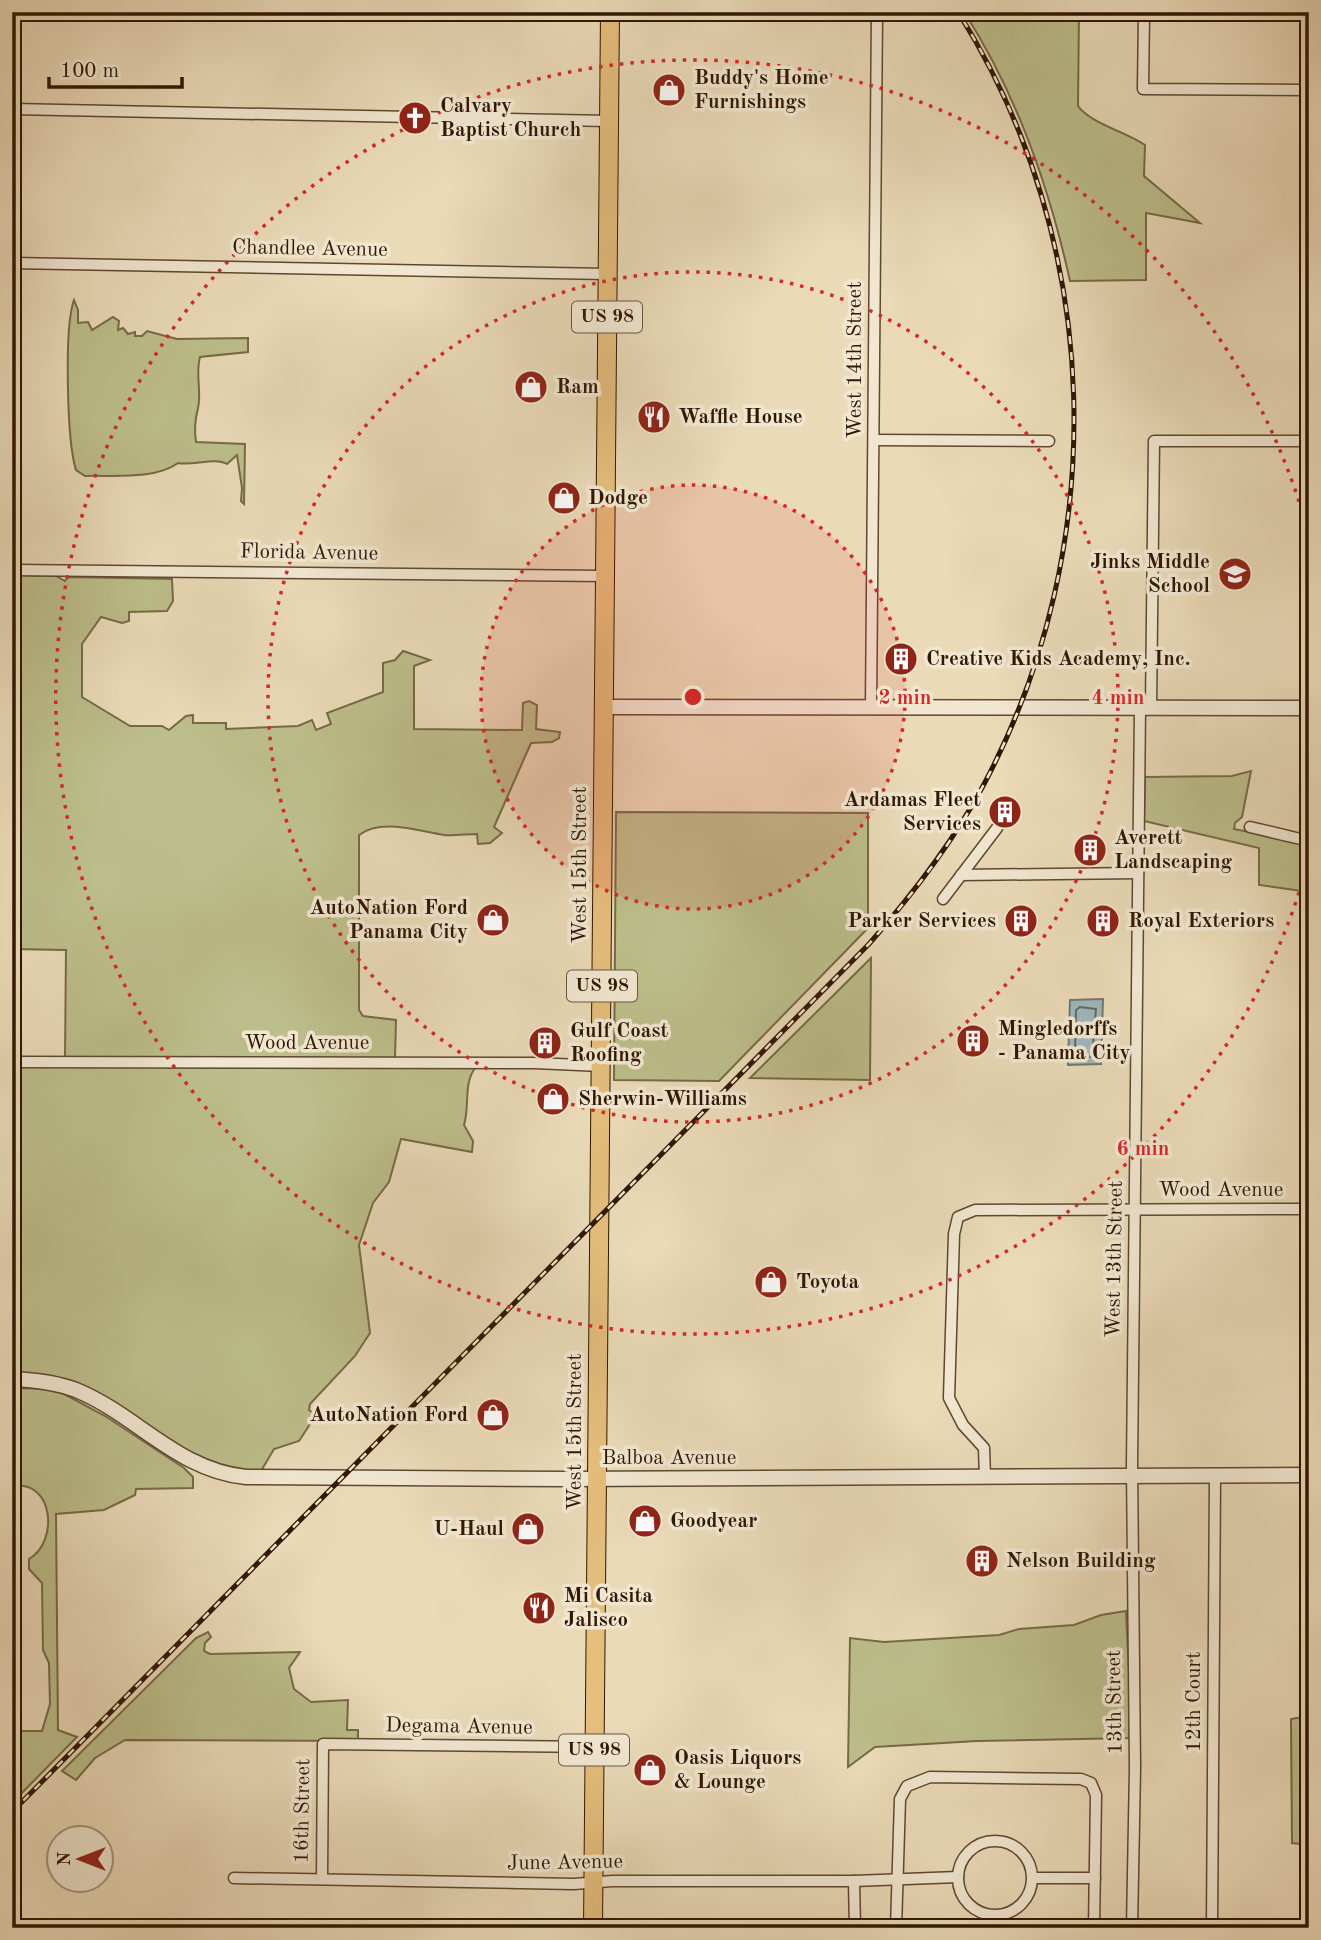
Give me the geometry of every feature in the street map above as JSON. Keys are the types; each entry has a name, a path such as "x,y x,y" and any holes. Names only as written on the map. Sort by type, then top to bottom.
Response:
{"highway":[{"name":"West 15th Street","path":"593,1928 610,12"}],"street":[{"name":"West 14th Street","path":"871,708 877,12"},
{"path":"1144,12 1143,89 1309,90"},
{"path":"12,109 609,121"},
{"name":"Chandlee Avenue","path":"12,262 608,274"},
{"path":"874,440 1049,441"},
{"name":"West 13th Street","path":"1132,1476 1138,873 1154,441 1309,441"},
{"name":"Florida Avenue","path":"12,570 605,576"},
{"path":"604,707 1309,708"},
{"path":"1250,827 1309,841"},
{"path":"943,899 997,828"},
{"path":"961,875 1138,873"},
{"name":"Wood Avenue","path":"12,1062 535,1063 601,1066"},
{"name":"Wood Avenue","path":"985,1477 984,1448 963,1425 949,1398 954,1234 958,1217 975,1210 1309,1209"},
{"name":"Balboa Avenue","path":"12,1379 49,1382 79,1392 186,1461 230,1475 275,1478 597,1479 1309,1475"},
{"name":"13th Street","path":"1132,1476 1135,1768 1132,1928"},
{"name":"12th Court","path":"1212,1928 1215,1476"},
{"name":"Degama Avenue","path":"323,1744 594,1748"},
{"name":"16th Street","path":"321,1879 323,1744"},
{"path":"896,1928 900,1799 912,1783 930,1777 1087,1780 1096,1795 1094,1928"},
{"path":"993,1840 1006,1841 1019,1849 1031,1866 1032,1878 1030,1894 1023,1904 1007,1913 995,1915 979,1912 970,1905 962,1894 958,1877 962,1859 971,1849 993,1840"},
{"name":"June Avenue","path":"234,1878 593,1882 854,1881 958,1877"},
{"path":"1032,1878 1095,1878"},
{"path":"854,1881 855,1928"}],"green space":[{"path":"964,12 1079,12 1078,106 1099,122 1145,145 1144,176 1200,223 1146,213 1146,280 1070,281 1052,210 1029,142 1000,75"},
{"path":"74,300 78,310 78,323 88,322 92,330 113,317 119,321 118,330 123,328 128,334 135,332 135,336 142,336 147,331 177,339 248,338 248,352 200,357 199,402 195,429 196,442 245,444 244,504 241,501 242,488 237,455 227,464 216,461 178,463 158,472 133,476 85,476 76,470 70,435 68,385 69,334"},
{"path":"12,575 56,576 65,581 68,577 172,579 173,601 167,611 129,612 129,621 122,623 101,617 82,644 82,697 130,726 162,726 169,730 186,716 193,715 193,723 226,723 226,729 298,726 312,720 316,730 331,724 327,713 383,692 383,663 395,660 403,651 430,660 414,666 414,729 522,730 523,703 529,701 537,705 536,729 560,732 559,738 552,742 531,743 494,827 502,833 490,843 478,844 477,834 444,835 389,826 368,830 359,835 359,1010 363,1016 396,1020 395,1058 65,1057 66,950 12,949"},
{"path":"1251,771 1242,817 1235,823 1234,829 1309,844 1309,892 1259,885 1259,848 1144,821 1145,777 1232,776"},
{"path":"616,812 868,813 868,928 719,1081 614,1080"},
{"path":"871,958 870,1080 750,1078"},
{"path":"12,1066 475,1068 469,1081 464,1125 473,1141 472,1152 401,1139 389,1182 373,1203 359,1245 370,1333 355,1356 310,1404 309,1410 316,1415 299,1441 274,1449 261,1471 239,1470 200,1458 130,1414 100,1399 12,1374"},
{"path":"12,1388 55,1389 105,1416 184,1468 193,1477 193,1488 136,1489 135,1495 104,1510 56,1514 58,1730 77,1737 12,1803 12,1731 42,1731 50,1704 49,1663 43,1650 42,1583 29,1569 29,1559 39,1551 45,1539 48,1514 37,1492 26,1486 12,1486"},
{"path":"1126,1611 1132,1738 977,1741 875,1747 848,1767 850,1638 884,1642 999,1635 1019,1629 1074,1625 1101,1615"},
{"path":"208,1632 211,1637 205,1643 204,1651 210,1654 300,1652 289,1668 294,1689 311,1702 348,1700 347,1730 358,1730 358,1741 125,1740 95,1758 76,1780 62,1771 196,1638"},
{"path":"1309,1716 1309,1845 1292,1843 1291,1719"}],"water":[{"path":"1103,999 1101,1064 1068,1065 1070,1000"}],"railway":[{"path":"12,1812 869,944 930,868 983,786 1025,693 1054,596 1070,496 1074,395 1064,295 1042,196 1006,102 958,12"}],"place":[{"name":"Buddy's Home Furnishings","path":"669,90"},
{"name":"Calvary Baptist Church","path":"415,118"},
{"name":"Ram","path":"531,387"},
{"name":"Waffle House","path":"654,417"},
{"name":"Dodge","path":"564,498"},
{"name":"Jinks Middle School","path":"1235,574"},
{"name":"Creative Kids Academy, Inc.","path":"901,659"},
{"name":"Ardamas Fleet Services","path":"1005,812"},
{"name":"Averett Landscaping","path":"1090,850"},
{"name":"AutoNation Ford Panama City","path":"493,920"},
{"name":"Parker Services","path":"1021,921"},
{"name":"Royal Exteriors","path":"1103,921"},
{"name":"Mingledorffs - Panama City","path":"973,1041"},
{"name":"Gulf Coast Roofing","path":"545,1043"},
{"name":"Sherwin-Williams","path":"553,1099"},
{"name":"Toyota","path":"771,1282"},
{"name":"AutoNation Ford","path":"493,1415"},
{"name":"Goodyear","path":"645,1521"},
{"name":"U-Haul","path":"528,1529"},
{"name":"Nelson Building","path":"982,1561"},
{"name":"Mi Casita Jalisco","path":"539,1608"},
{"name":"Oasis Liquors & Lounge","path":"650,1770"}]}
